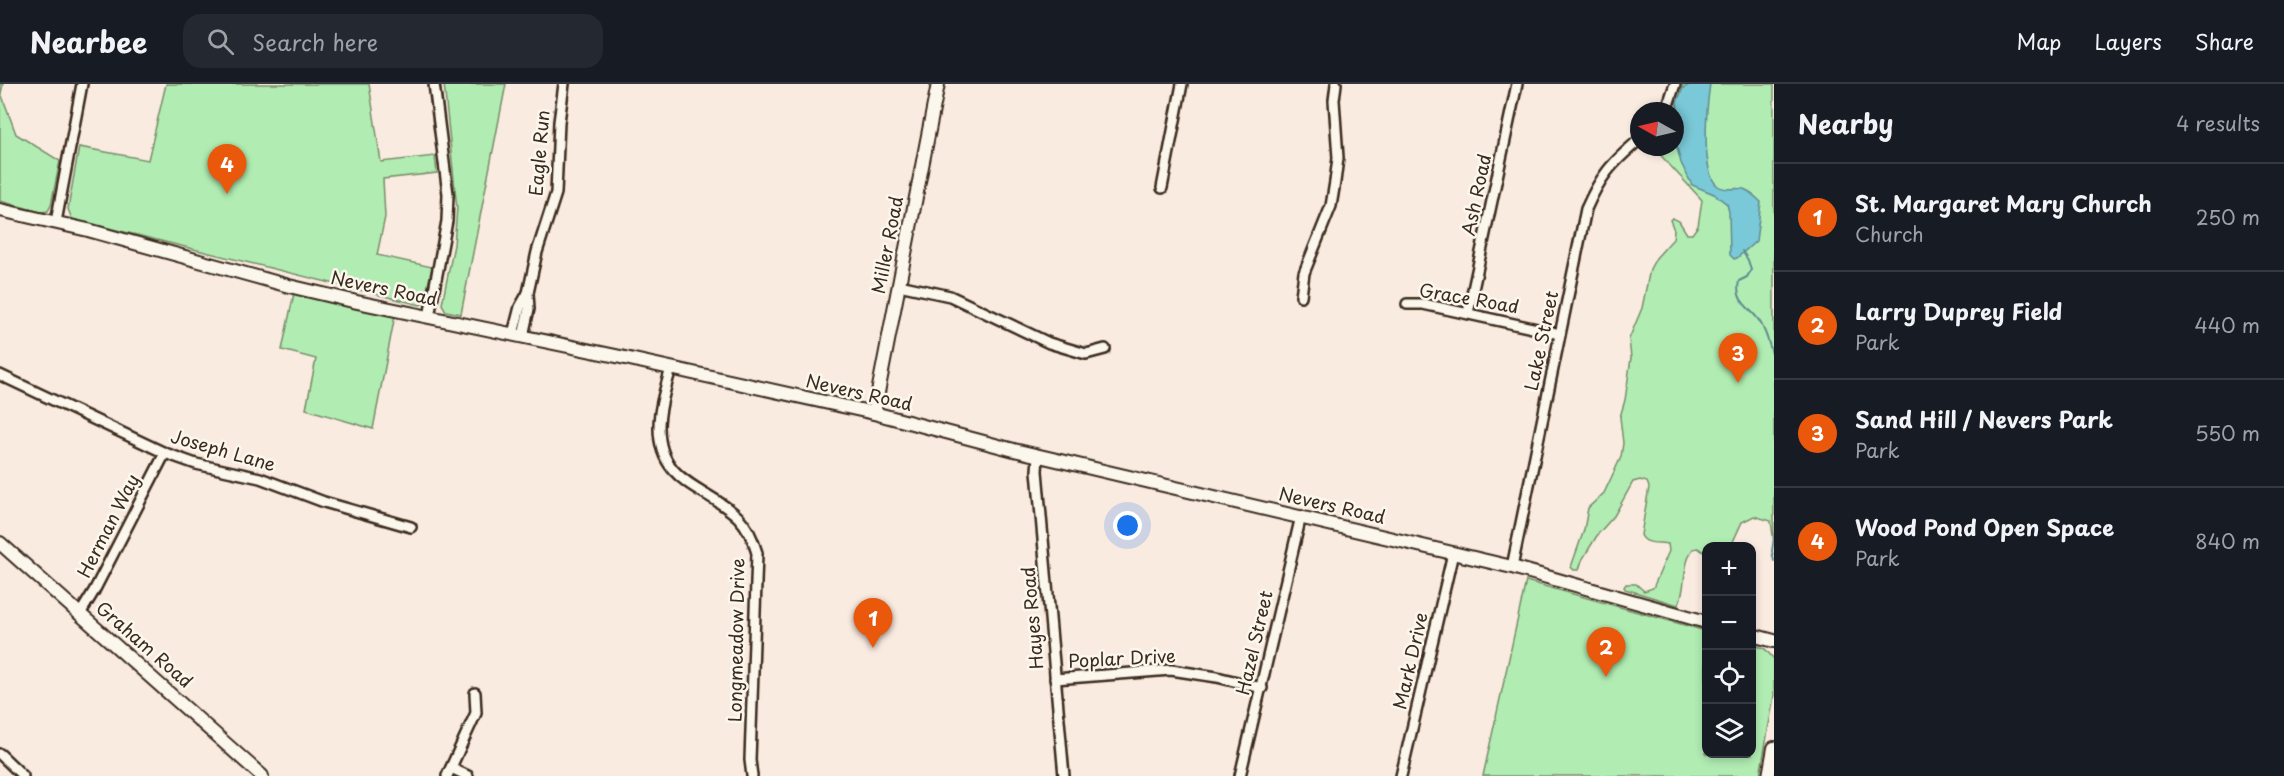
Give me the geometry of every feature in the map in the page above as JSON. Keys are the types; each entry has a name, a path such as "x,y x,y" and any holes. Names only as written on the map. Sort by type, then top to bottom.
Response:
{"street":[{"path":"56,222 82,84"},
{"path":"429,318 447,221 448,194 434,84"},
{"name":"Eagle Run","path":"518,335 529,309 528,293 537,252 556,193 559,122 564,84"},
{"name":"Miller Road","path":"874,413 939,84"},
{"path":"1162,188 1182,84"},
{"path":"1301,296 1304,273 1331,206 1335,182 1338,158 1334,100 1336,84"},
{"name":"Ash Road","path":"1468,313 1517,84"},
{"path":"1669,102 1675,84"},
{"name":"Lake Street","path":"1512,567 1586,209 1596,186 1609,167 1630,148"},
{"name":"Nevers Road","path":"0,210 56,222 289,286 874,413 1038,456 1301,516 1512,567 1702,621"},
{"path":"899,285 950,296 1049,343 1086,354 1105,349"},
{"name":"Grace Road","path":"1407,304 1423,304 1560,334"},
{"name":"Longmeadow Drive","path":"671,368 660,414 659,430 664,456 680,478 729,508 739,517 748,528 757,553 750,760 752,776"},
{"name":"Joseph Lane","path":"0,375 165,453 196,464 260,478 324,501 411,527"},
{"name":"Herman Way","path":"80,614 165,453"},
{"name":"Hayes Road","path":"1038,456 1037,471 1064,776"},
{"name":"Hazel Street","path":"1240,776 1301,516"},
{"name":"Graham Road","path":"0,543 262,776"},
{"name":"Mark Drive","path":"1401,776 1453,554"},
{"path":"1756,636 1774,641"},
{"name":"Poplar Drive","path":"1055,679 1171,670 1217,677 1262,688"},
{"path":"468,776 449,772 476,713 475,693"},
{"path":"1769,776 1774,748"},
{"path":"0,754 23,776"}],"green space":[{"path":"0,84 3,84 1,93 16,134 60,161 48,211 41,212 0,201"},
{"path":"166,84 369,84 381,162 435,156 437,173 383,179 385,217 377,255 432,267 424,303 420,305 72,219 68,209 79,147 148,160"},
{"path":"444,84 506,84 461,314 446,311 442,304 454,245 457,208"},
{"path":"1683,84 1774,84 1774,543 1771,521 1754,516 1742,522 1733,542 1702,542 1702,551 1698,548 1693,549 1689,556 1678,605 1624,587 1626,584 1636,584 1644,591 1653,588 1669,551 1668,544 1649,542 1641,535 1649,487 1647,482 1640,480 1633,482 1614,516 1598,534 1582,560 1579,570 1571,567 1584,530 1588,508 1604,493 1621,457 1623,443 1620,417 1631,358 1629,339 1642,308 1650,269 1656,258 1673,239 1674,230 1670,220 1672,218 1679,221 1687,234 1692,234 1698,226 1702,200 1661,156 1684,156 1684,102 1678,102"},
{"path":"294,293 395,315 373,429 306,409 316,359 282,350"},
{"path":"1526,581 1702,630 1702,758 1756,758 1756,646 1765,649 1774,659 1774,696 1760,776 1483,776"}],"water":[{"path":"1691,84 1710,84 1706,138 1712,179 1721,188 1746,190 1761,202 1756,241 1734,259 1730,255 1727,204 1714,194 1692,185 1681,163 1679,156 1684,156 1684,102 1677,102 1683,88"}],"waterway":[{"path":"1742,251 1751,270 1747,277 1739,281 1739,295 1762,326 1774,360"},
{"path":"1774,538 1772,551 1774,561"}],"place":[{"name":"Wood Pond Open Space","path":"227,194"},
{"name":"Sand Hill / Nevers Park","path":"1738,383"},
{"name":"St. Margaret Mary Church","path":"873,648"},
{"name":"Larry Duprey Field","path":"1606,677"}]}
